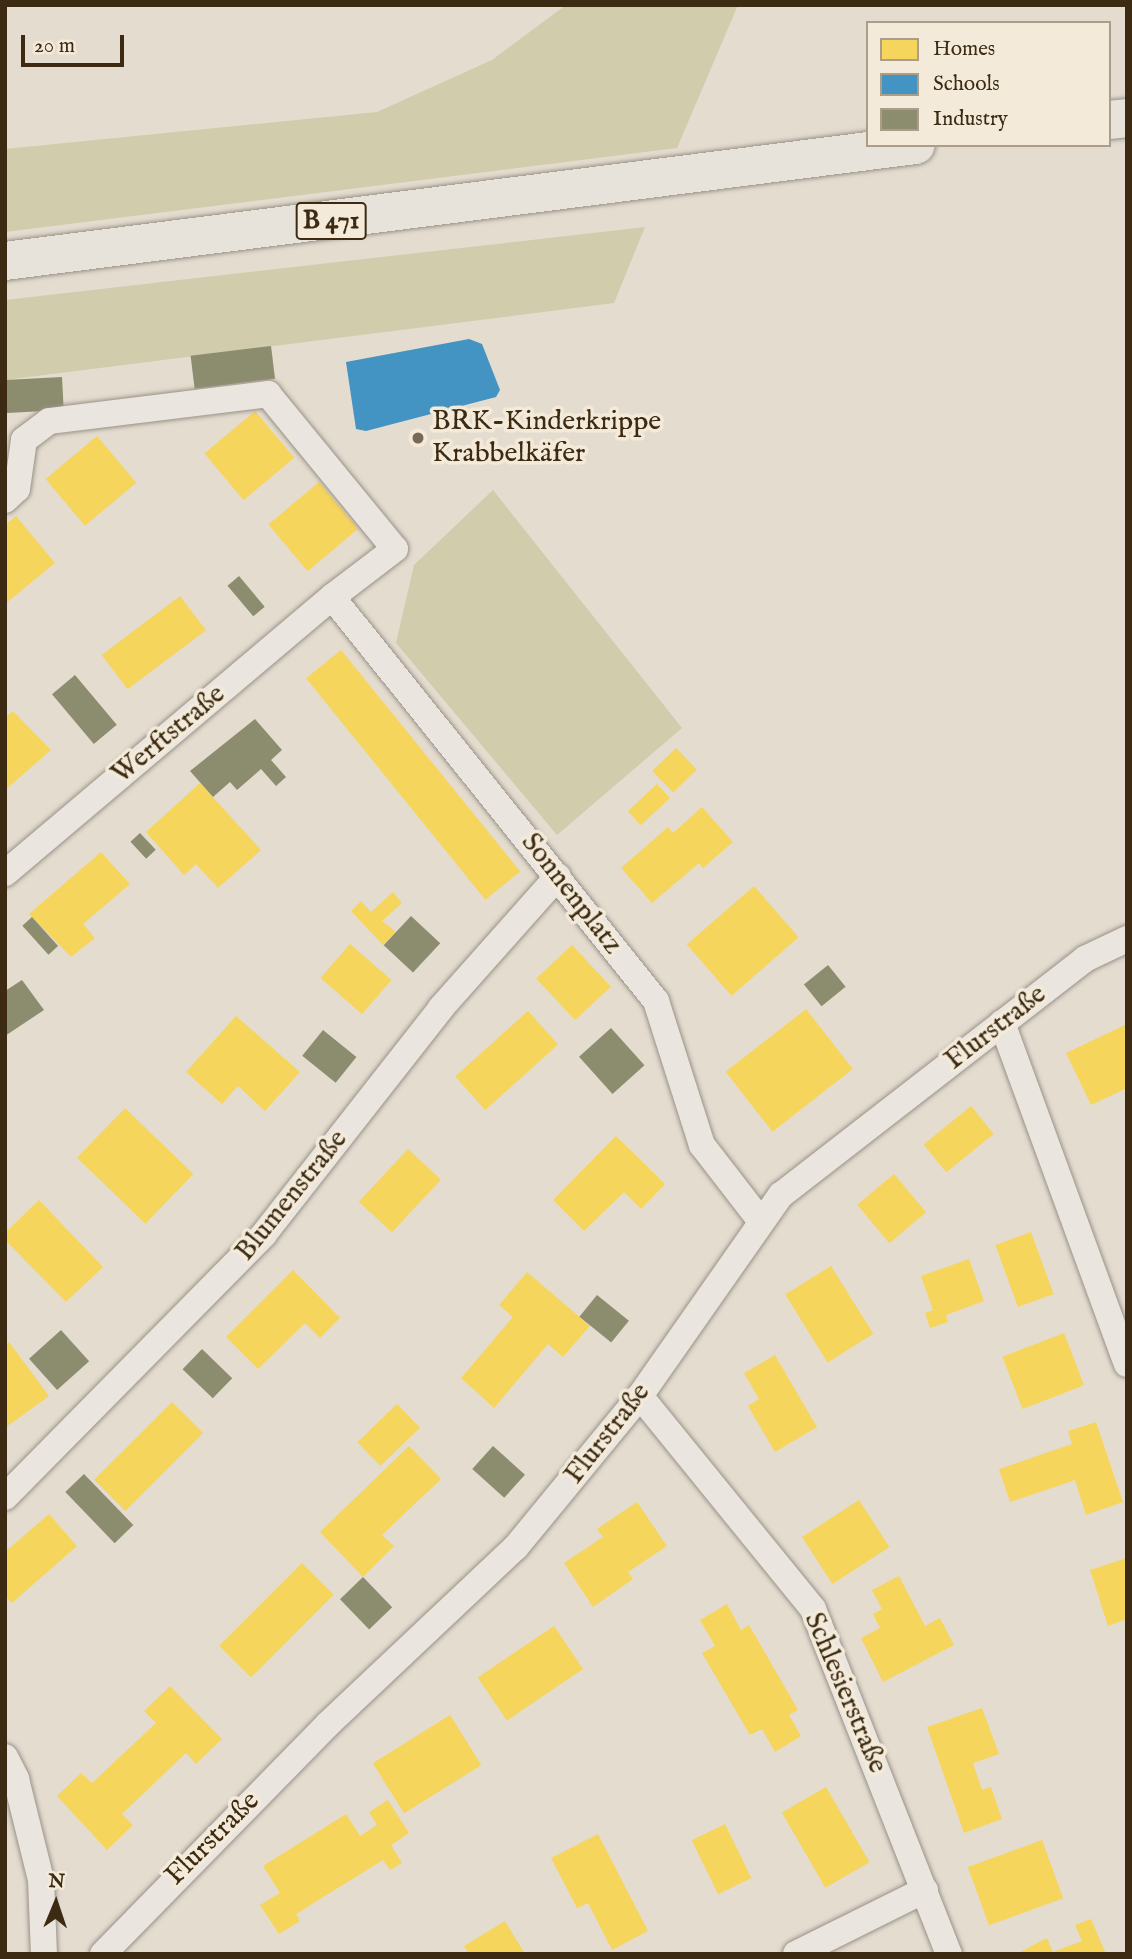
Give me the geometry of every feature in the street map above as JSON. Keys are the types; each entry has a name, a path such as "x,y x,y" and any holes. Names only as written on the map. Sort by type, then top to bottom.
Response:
{"highway":[{"name":"B 471","path":"5,261 900,147"}],"street":[{"name":"Werftstraße","path":"5,500 17,489 24,440 49,421 268,394 395,549 332,597 5,873"},
{"name":"Sonnenplatz","path":"332,597 656,1001 702,1145 760,1220"},
{"name":"Blumenstraße","path":"5,1497 264,1234 441,1007 558,876"},
{"name":"Flurstraße","path":"103,1954 328,1724 516,1547 639,1396 698,1317 760,1220 781,1195 1085,959 1127,939"},
{"path":"1002,1023 1127,1364"},
{"name":"Schlesierstraße","path":"639,1396 813,1609 949,1954"},
{"path":"5,1757 16,1779 41,1880 44,1954"},
{"path":"796,1954 925,1889"}],"shaded area":[{"path":"566,5 738,5 677,148 5,232 5,149 377,112 492,60"},
{"path":"645,227 614,303 5,380 5,300"},
{"path":"493,490 682,728 557,835 396,643 414,565"}],"building: Homes":[{"path":"255,411 294,458 244,500 204,453"},
{"path":"97,436 136,483 85,526 46,479"},
{"path":"319,482 358,529 308,571 268,524"},
{"path":"16,516 55,563 5,604 5,525"},
{"path":"180,596 206,630 128,689 102,655"},
{"path":"341,650 520,871 485,900 306,678"},
{"path":"13,711 51,750 5,790 5,718"},
{"path":"676,748 697,770 673,793 652,771"},
{"path":"200,783 261,850 218,888 196,864 184,875 146,832"},
{"path":"657,784 670,798 641,825 628,811"},
{"path":"702,807 733,842 703,868 699,863 652,903 621,868 668,827 673,833"},
{"path":"101,852 130,884 83,924 95,938 71,957 29,914"},
{"path":"754,886 799,937 731,996 687,944"},
{"path":"393,892 402,903 382,921 396,932 383,945 351,911 361,901 371,912"},
{"path":"350,944 392,980 362,1014 320,978"},
{"path":"572,945 611,987 575,1020 536,978"},
{"path":"806,1009 853,1069 772,1132 726,1072"},
{"path":"528,1011 558,1044 485,1110 455,1077"},
{"path":"236,1016 300,1072 265,1111 238,1086 222,1104 186,1072"},
{"path":"1127,1024 1127,1088 1091,1105 1066,1053"},
{"path":"971,1106 994,1134 946,1172 924,1144"},
{"path":"125,1108 193,1174 145,1224 77,1158"},
{"path":"616,1136 665,1184 641,1209 624,1192 584,1231 553,1200"},
{"path":"408,1149 441,1180 392,1232 359,1202"},
{"path":"894,1174 926,1212 889,1243 857,1205"},
{"path":"39,1200 103,1267 66,1302 5,1240 5,1233"},
{"path":"1031,1232 1054,1294 1018,1307 995,1245"},
{"path":"969,1259 984,1301 946,1315 948,1322 930,1328 925,1313 933,1310 921,1276"},
{"path":"831,1266 873,1334 828,1362 785,1295"},
{"path":"293,1270 340,1318 320,1338 305,1323 258,1369 226,1337"},
{"path":"527,1272 590,1326 563,1357 548,1344 494,1408 461,1378 513,1317 499,1305"},
{"path":"1064,1333 1084,1385 1022,1409 1002,1357"},
{"path":"9,1342 49,1396 5,1428 5,1345"},
{"path":"775,1355 817,1427 775,1452 748,1406 759,1399 744,1373"},
{"path":"172,1402 203,1433 125,1511 94,1480"},
{"path":"397,1404 420,1428 380,1466 357,1442"},
{"path":"1096,1422 1123,1502 1086,1515 1075,1480 1010,1502 999,1469 1072,1444 1068,1431"},
{"path":"409,1446 441,1479 382,1535 394,1546 363,1577 320,1532"},
{"path":"859,1500 889,1547 832,1584 802,1537"},
{"path":"637,1502 667,1546 628,1572 633,1579 593,1607 564,1563 603,1537 597,1529"},
{"path":"49,1514 77,1546 12,1603 5,1596 5,1552"},
{"path":"1127,1558 1127,1619 1108,1626 1090,1570"},
{"path":"302,1563 334,1595 251,1678 219,1646"},
{"path":"899,1576 925,1626 940,1618 954,1645 883,1682 861,1638 880,1628 873,1614 882,1609 872,1590"},
{"path":"727,1604 741,1630 749,1625 798,1710 789,1715 801,1736 775,1752 762,1729 750,1735 702,1653 715,1646 700,1620"},
{"path":"554,1626 583,1669 507,1721 478,1677"},
{"path":"170,1686 222,1739 196,1764 186,1753 122,1814 133,1825 107,1850 57,1796 81,1773 92,1783 156,1723 144,1711"},
{"path":"982,1708 999,1754 973,1763 982,1790 991,1787 1002,1819 964,1833 927,1727"},
{"path":"450,1715 481,1765 404,1813 373,1763"},
{"path":"826,1787 870,1862 825,1888 782,1812"},
{"path":"388,1800 409,1833 391,1845 402,1863 390,1870 383,1860 296,1914 300,1921 279,1934 260,1905 280,1893 263,1866 346,1814 360,1836 377,1825 369,1812"},
{"path":"725,1824 751,1878 718,1894 692,1840"},
{"path":"598,1834 648,1931 612,1950 588,1903 577,1908 551,1858"},
{"path":"1042,1840 1063,1898 989,1925 968,1867"},
{"path":"1091,1919 1106,1954 1016,1954 1047,1938 1053,1952 1082,1941 1075,1925"},
{"path":"505,1921 525,1954 469,1954 464,1946"}],"building: Schools":[{"path":"469,339 482,344 500,390 496,397 366,431 356,429 346,362"}],"building: Industry":[{"path":"271,346 275,379 195,389 191,356"},
{"path":"62,377 64,410 7,413 5,380"},
{"path":"239,576 265,607 253,616 228,586"},
{"path":"75,675 117,725 94,744 52,694"},
{"path":"255,719 282,750 271,760 286,777 276,786 261,769 237,790 230,782 213,797 190,771"},
{"path":"140,833 156,850 146,859 130,842"},
{"path":"411,916 440,943 413,973 384,945"},
{"path":"32,917 58,946 48,955 22,926"},
{"path":"828,965 846,987 822,1006 804,985"},
{"path":"22,980 44,1010 5,1036 5,991"},
{"path":"611,1028 644,1065 613,1094 579,1057"},
{"path":"323,1030 356,1057 336,1083 302,1056"},
{"path":"597,1295 629,1321 611,1343 579,1317"},
{"path":"61,1330 89,1361 57,1390 29,1359"},
{"path":"202,1349 232,1378 213,1398 183,1369"},
{"path":"493,1446 525,1475 504,1498 472,1469"},
{"path":"84,1474 133,1525 115,1543 65,1492"},
{"path":"363,1577 392,1607 369,1629 340,1599"}],"place":[{"name":"BRK-Kinderkrippe Krabbelkäfer","path":"418,438"}]}
